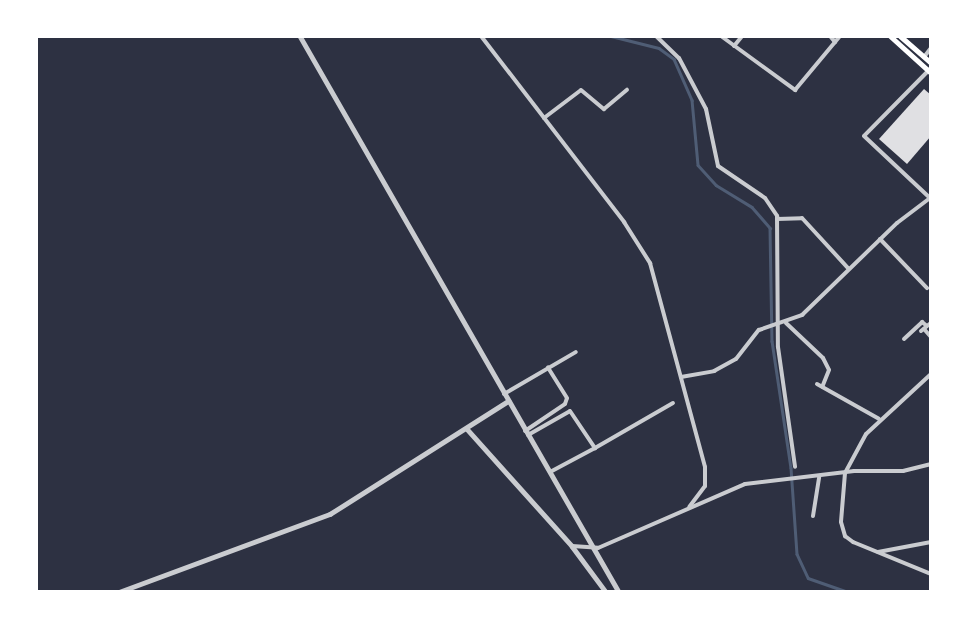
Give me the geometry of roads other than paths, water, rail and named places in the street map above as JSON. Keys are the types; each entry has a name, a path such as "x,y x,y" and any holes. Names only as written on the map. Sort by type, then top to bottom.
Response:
{"main road":[{"path":"890,36 930,70"},
{"path":"900,36 931,63"}],"street":[{"path":"300,36 619,592"},
{"path":"481,36 624,222 650,263 707,477 689,507"},
{"path":"656,36 679,58 706,109 718,166 764,198 777,219 781,324 778,347 795,467"},
{"path":"721,36 795,90 840,36"},
{"path":"734,46 742,36"},
{"path":"830,36 835,42"},
{"path":"924,57 931,48"},
{"path":"681,377 729,364 764,328 786,323 802,315 848,268 930,198 864,136 930,70"},
{"path":"544,118 581,90 604,109 627,90"},
{"path":"777,219 802,218 848,268"},
{"path":"880,239 927,288"},
{"path":"904,339 922,322 924,329 931,337"},
{"path":"786,323 823,358 829,370 822,387"},
{"path":"924,329 931,323"},
{"path":"504,394 576,352"},
{"path":"527,433 565,404 567,398 548,368"},
{"path":"931,374 879,419 845,472 841,522 845,536 931,574"},
{"path":"817,384 879,419"},
{"path":"119,592 330,514 468,430 508,401"},
{"path":"550,472 674,403"},
{"path":"527,433 570,411 595,448"},
{"path":"468,430 572,546 606,592"},
{"path":"572,546 592,547 721,492 765,481 813,478 845,472 903,471 931,464"},
{"path":"813,516 819,477"},
{"path":"878,552 931,542"}],"waterway":[{"path":"611,36 659,48 674,59 692,100 698,165 716,185 752,207 770,228 772,341 791,468 797,554 808,578 848,592"}]}
